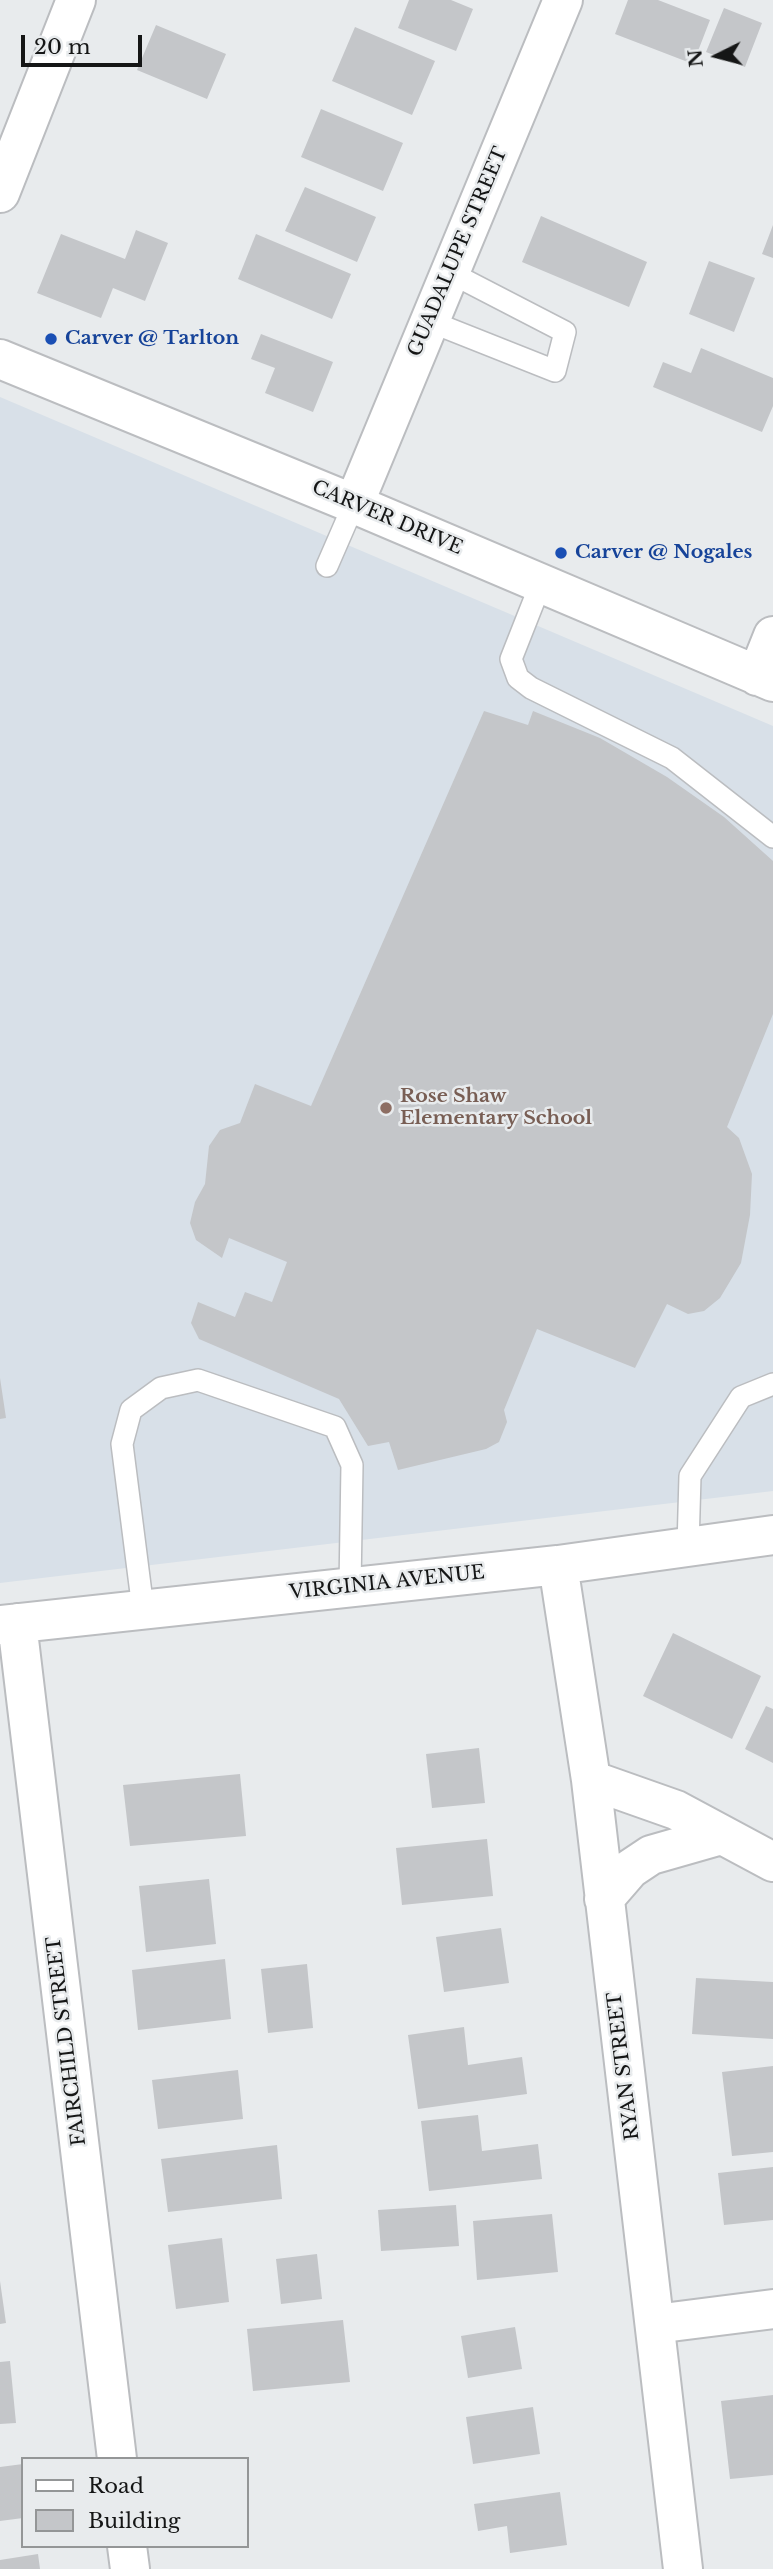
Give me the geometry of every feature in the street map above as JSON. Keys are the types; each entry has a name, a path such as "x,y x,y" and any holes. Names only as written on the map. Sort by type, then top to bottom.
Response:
{"street":[{"path":"0,193 76,0"},
{"name":"GUADALUPE STREET","path":"354,504 563,0"},
{"name":"CARVER DRIVE","path":"0,359 354,504 765,679"},
{"path":"765,679 773,636"},
{"name":"VIRGINIA AVENUE","path":"8,1624 558,1565 773,1535"},
{"name":"RYAN STREET","path":"558,1565 591,1780 683,2569"},
{"name":"FAIRCHILD STREET","path":"8,1624 117,2457"},
{"path":"591,1780 676,1810 773,1863"},
{"path":"604,1899 630,1869 650,1855 721,1835"},
{"path":"655,2324 773,2309"},
{"path":"127,2548 130,2569"}],"lane":[{"path":"429,321 555,371 565,332 449,272"},
{"path":"327,566 354,504"},
{"path":"541,583 511,659 517,678 531,688 672,758 773,837"},
{"path":"143,1609 122,1444 131,1410 161,1388 198,1380 335,1427 352,1465 350,1587"},
{"path":"688,1547 690,1476 741,1397 773,1384"}],"shaded area":[{"name":"Rose Shaw Elementary School","path":"0,397 773,726 773,1491 0,1583"}],"building":[{"path":"409,0 451,0 473,9 456,51 398,28"},
{"path":"628,0 658,0 710,20 693,64 615,34"},
{"path":"724,8 762,23 745,67 706,52"},
{"path":"156,25 226,54 207,99 137,70"},
{"path":"355,27 435,61 412,115 332,81"},
{"path":"321,109 403,143 383,191 301,157"},
{"path":"305,187 376,217 357,262 285,231"},
{"path":"541,216 647,262 629,307 522,262"},
{"path":"773,225 773,258 762,254"},
{"path":"136,230 168,243 145,301 113,288 101,318 37,293 61,234 125,259"},
{"path":"256,234 351,274 332,319 238,279"},
{"path":"709,261 755,278 734,332 689,314"},
{"path":"261,334 333,362 313,412 265,393 275,368 251,359"},
{"path":"701,348 773,378 773,406 762,432 653,387 663,362 691,373"},
{"path":"484,711 528,725 533,711 600,738 667,777 724,817 773,861 773,1014 727,1127 739,1138 752,1174 750,1215 741,1263 720,1298 704,1311 688,1314 667,1304 635,1368 537,1329 504,1410 507,1422 499,1442 486,1449 398,1470 389,1442 368,1446 339,1399 199,1339 191,1323 198,1302 235,1317 245,1292 272,1302 287,1262 229,1238 222,1258 196,1240 190,1223 195,1202 205,1184 209,1146 220,1130 240,1123 255,1084 311,1106"},
{"path":"0,1378 6,1418 0,1419"},
{"path":"673,1633 761,1676 732,1739 643,1696"},
{"path":"766,1706 773,1709 773,1763 745,1749"},
{"path":"479,1748 485,1803 432,1808 426,1754"},
{"path":"240,1774 246,1836 130,1846 123,1785"},
{"path":"487,1839 493,1896 402,1905 396,1848"},
{"path":"209,1879 216,1944 146,1952 139,1886"},
{"path":"501,1928 509,1983 444,1992 436,1937"},
{"path":"225,1959 231,2019 138,2030 132,1970"},
{"path":"307,1964 313,2028 268,2033 261,1969"},
{"path":"696,1978 773,1982 773,2039 692,2034"},
{"path":"464,2027 468,2065 522,2057 527,2094 418,2109 408,2035"},
{"path":"773,2066 773,2152 732,2156 722,2072"},
{"path":"238,2070 243,2119 158,2129 152,2080"},
{"path":"478,2115 482,2151 538,2144 542,2179 429,2191 421,2121"},
{"path":"277,2145 282,2199 168,2212 161,2159"},
{"path":"773,2167 773,2220 724,2225 718,2173"},
{"path":"456,2205 459,2246 381,2251 378,2210"},
{"path":"552,2214 558,2272 477,2280 473,2221"},
{"path":"222,2238 229,2302 176,2309 168,2245"},
{"path":"317,2254 322,2299 281,2304 276,2259"},
{"path":"0,2281 6,2323 0,2324"},
{"path":"343,2320 350,2382 253,2391 247,2329"},
{"path":"515,2327 522,2369 468,2378 461,2336"},
{"path":"10,2361 16,2423 0,2424 0,2362"},
{"path":"773,2395 773,2475 730,2479 721,2401"},
{"path":"533,2407 540,2454 473,2464 466,2417"},
{"path":"21,2464 21,2518 0,2521 0,2467"},
{"path":"560,2492 567,2545 510,2553 507,2526 478,2531 474,2504"},
{"path":"38,2554 40,2569 0,2569 0,2560"}],"place":[{"name":"Carver @ Tarlton","path":"51,339"},
{"name":"Carver @ Nogales","path":"561,553"},
{"name":"Rose Shaw Elementary School","path":"386,1108"}]}
